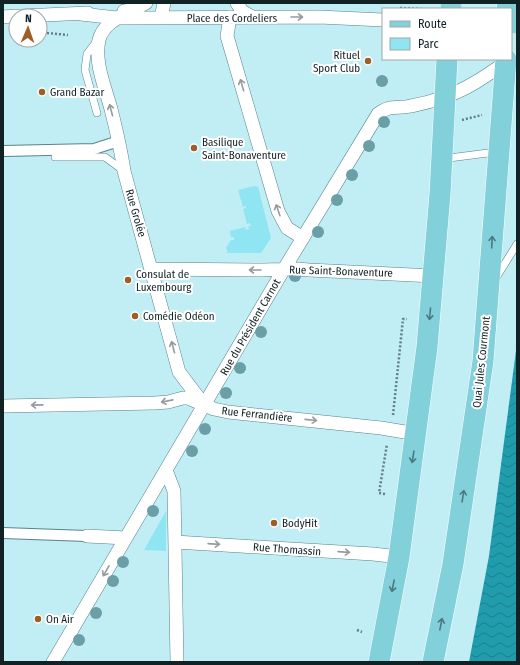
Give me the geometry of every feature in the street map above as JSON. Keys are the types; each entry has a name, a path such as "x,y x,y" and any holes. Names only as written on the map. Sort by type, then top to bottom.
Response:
{"main road":[{"path":"379,662 399,557 417,434 427,347 440,194 447,60"},
{"name":"Quai Jules Courmont","path":"433,662 453,564 483,361 506,61"}],"street":[{"name":"Place des Cordeliers","path":"48,15 132,10 146,3"},
{"path":"162,18 164,3"},
{"path":"237,3 242,11 252,17"},
{"path":"99,39 106,27 117,18 132,10"},
{"name":"Place des Cordeliers","path":"81,14 117,18 319,17 382,20"},
{"name":"Rue Grolée","path":"81,14 92,20 97,26 99,39 99,62 119,141 124,171 179,372 204,405"},
{"path":"230,17 227,36 278,211 287,228 303,238"},
{"name":"Rue du Président Carnot","path":"53,662 284,269 378,114 384,109 390,107 409,107 445,97 478,82 506,61"},
{"path":"3,151 94,149 119,141"},
{"name":"Rue Saint-Bonaventure","path":"152,269 284,269 434,276"},
{"name":"Rue Ferrandière","path":"3,406 155,403 168,402 183,398 214,409 228,412 381,428 417,434"},
{"path":"166,470 174,491 177,662"},
{"path":"3,533 126,538"},
{"name":"Rue Thomassin","path":"175,542 373,554 399,557"}],"lane":[{"path":"500,3 517,5"},
{"path":"97,113 85,70 87,54 99,39"},
{"path":"441,167 449,158 488,153 493,156 498,167"},
{"path":"55,157 105,157 124,171"},
{"path":"489,288 517,244"}],"path":[{"path":"48,34 68,35"},
{"path":"461,120 486,114"},
{"path":"393,410 400,363 403,319 407,319"},
{"path":"385,494 379,493 387,443"},
{"path":"357,630 362,632"}],"green space":[{"path":"255,186 258,187 271,238 261,253 226,253 228,251 226,248 231,240 234,240 234,237 231,237 230,231 245,227 246,230 249,229 248,226 251,226 250,223 247,224 243,209 246,208 246,206 243,207 238,190"},
{"path":"166,511 166,551 144,550"}],"water":[{"path":"517,343 517,662 469,662 489,556"}],"place":[{"name":"Rituel Sport Club","path":"368,61"},
{"name":"Grand Bazar","path":"42,92"},
{"name":"Basilique Saint-Bonaventure","path":"194,148"},
{"name":"Consulat de Luxembourg","path":"128,280"},
{"name":"Comédie Odéon","path":"135,316"},
{"name":"BodyHit","path":"274,523"},
{"name":"On Air","path":"38,619"}]}
